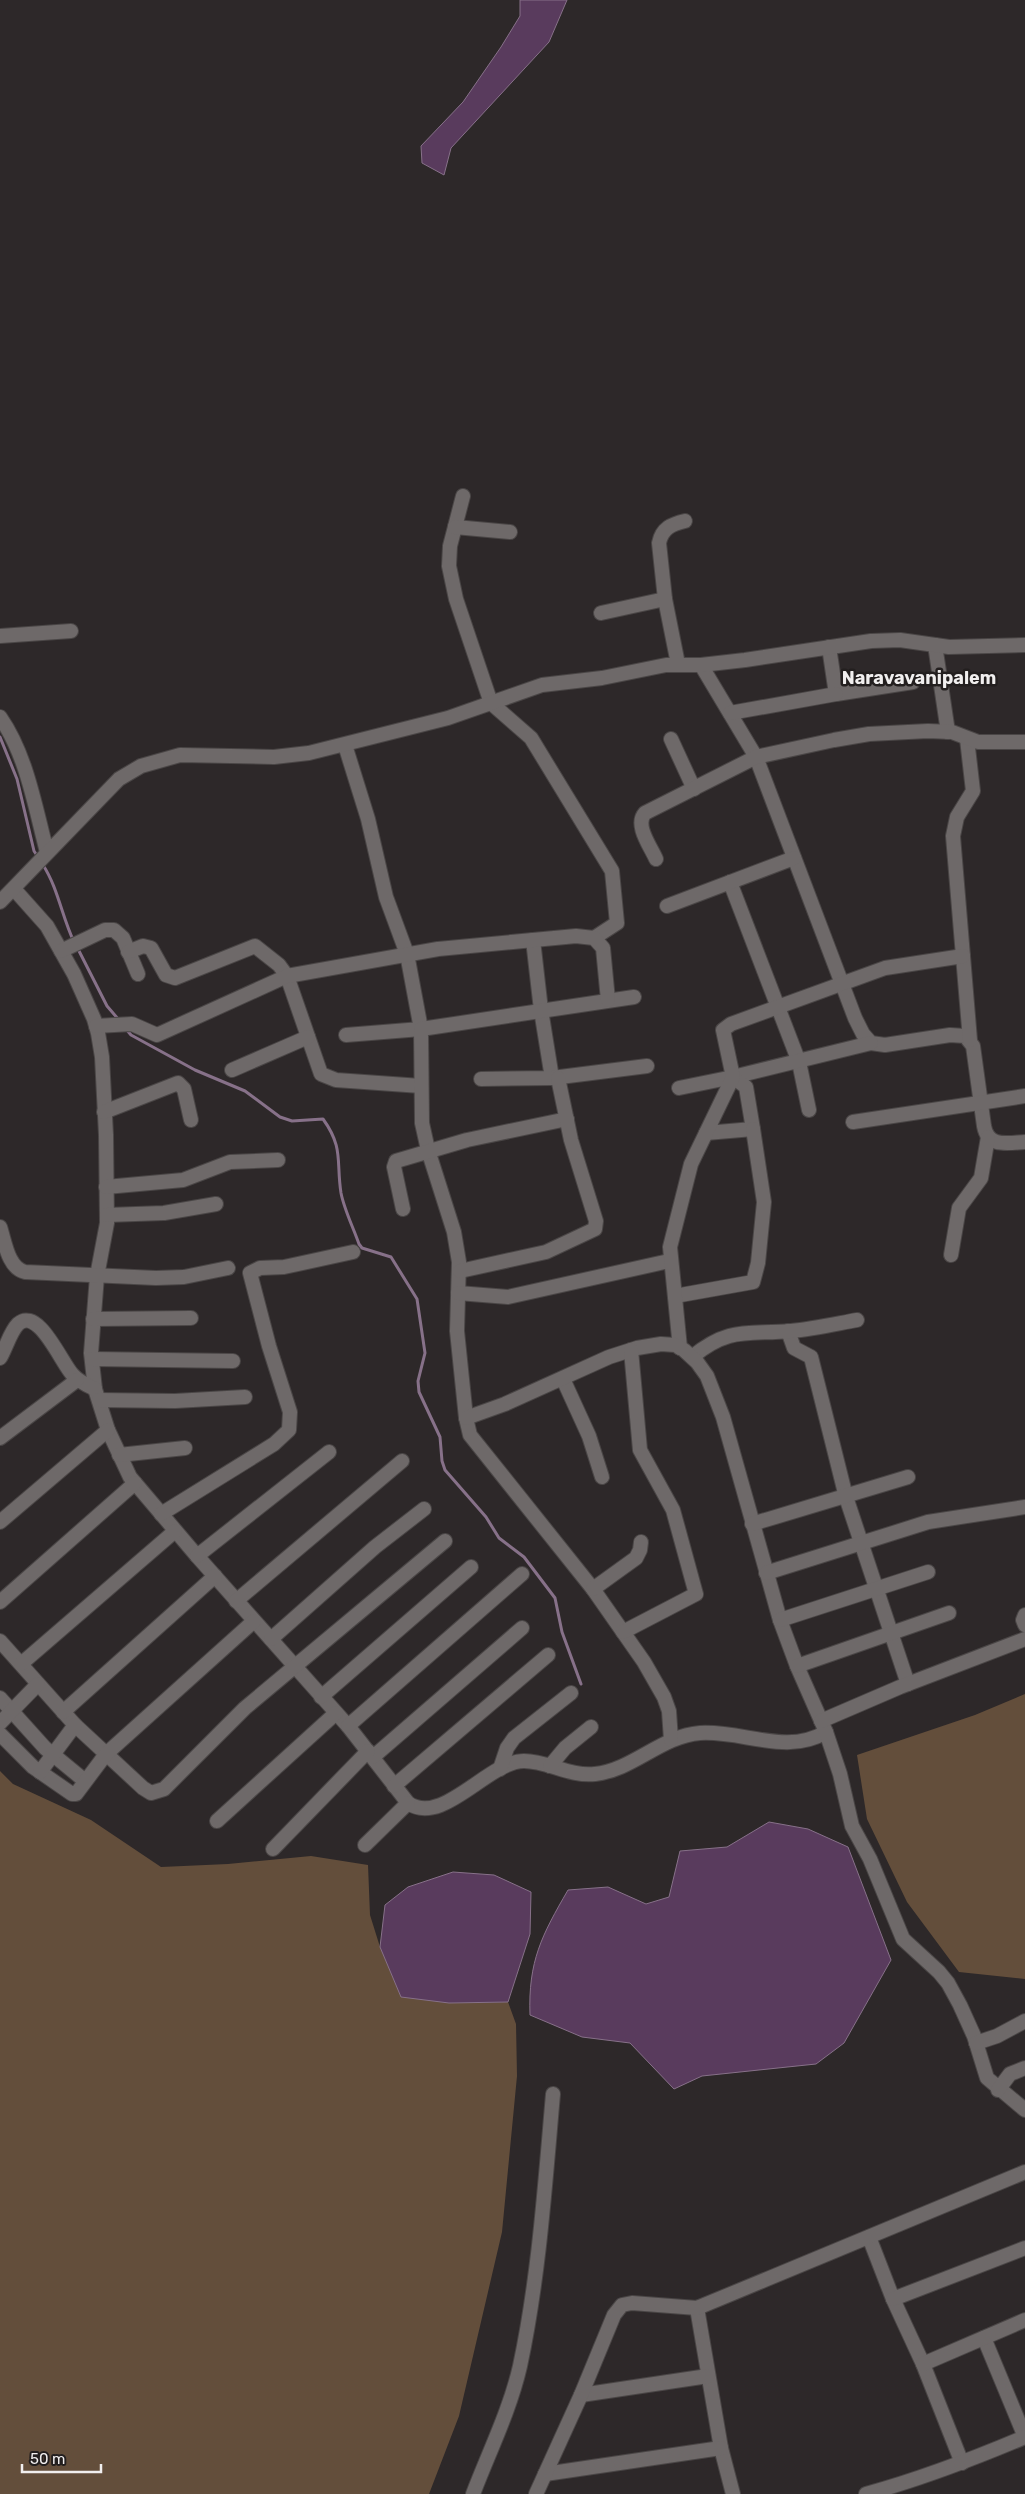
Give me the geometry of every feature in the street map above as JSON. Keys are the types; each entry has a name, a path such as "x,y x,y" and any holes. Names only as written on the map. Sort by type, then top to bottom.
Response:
{"street":[{"path":"96,1026 123,1024 139,1026 154,1035 162,1034 287,976 407,954 576,936 594,938 617,923 612,871 531,738 491,703 450,576 449,555 463,496"},
{"path":"678,664 665,599 660,559 661,534 673,524 685,520"},
{"path":"455,527 510,532"},
{"path":"600,613 665,599"},
{"path":"0,636 71,631"},
{"path":"0,902 119,779 147,764 180,755 292,755 345,745 448,718 542,685 602,678 678,664 701,665 886,640 977,647 1025,645"},
{"path":"935,645 948,732"},
{"path":"829,647 836,694"},
{"path":"701,665 756,757 855,1018 863,1034 871,1043"},
{"path":"730,713 913,682"},
{"path":"0,717 13,737 23,764 42,857"},
{"path":"656,859 641,826 642,816 756,757 869,734 948,732 987,743 1025,742"},
{"path":"951,1255 959,1208 981,1178 988,1138 970,1040 953,836 957,817 973,791 968,738"},
{"path":"671,739 694,789"},
{"path":"345,745 368,819 386,897 407,954 421,1029 422,1123 428,1150 454,1232 460,1270 457,1331 466,1418 470,1435 593,1589 644,1662 664,1696 671,1719 671,1740"},
{"path":"667,906 794,858"},
{"path":"730,882 799,1062 809,1110"},
{"path":"14,889 47,926 71,946 96,1026 102,1057 107,1215 97,1276 92,1359 97,1394 108,1430 119,1455 135,1483 236,1601 348,1726 408,1803 413,1806 427,1808 444,1803 500,1769 521,1761 550,1766 571,1773 595,1774 621,1766 671,1740 686,1736 710,1733 788,1744 815,1738 824,1727 908,1684 1025,1639"},
{"path":"71,946 105,930 114,930 122,938 138,974"},
{"path":"594,938 602,948 608,1000"},
{"path":"460,1270 546,1252 594,1228 596,1221 555,1078 541,1010 533,940"},
{"path":"128,952 143,946 150,948 166,975 175,978 255,946 279,965 287,976 321,1074 330,1079 421,1086"},
{"path":"680,1348 675,1296 669,1261 671,1241 691,1164 733,1078 723,1030 732,1024 885,968 963,956"},
{"path":"346,1035 421,1029 634,997"},
{"path":"679,1088 733,1078 871,1043 885,1045 960,1034 970,1040"},
{"path":"232,1070 308,1037"},
{"path":"481,1079 555,1078 647,1066"},
{"path":"675,1296 753,1282 758,1263 764,1202 746,1087 733,1078"},
{"path":"104,1112 178,1083 184,1089 191,1120"},
{"path":"853,1122 1025,1096"},
{"path":"403,1209 394,1163 400,1159 428,1150 567,1119"},
{"path":"706,1133 753,1129"},
{"path":"988,1138 991,1142 999,1143 1025,1142"},
{"path":"106,1187 183,1180 230,1162 278,1160"},
{"path":"107,1215 171,1212 216,1204"},
{"path":"0,1227 12,1262 19,1270 97,1276 172,1278 228,1268"},
{"path":"161,1514 274,1444 290,1430 290,1412 268,1346 250,1273 260,1268 284,1267 353,1252"},
{"path":"458,1292 513,1296 669,1261"},
{"path":"93,1319 191,1318"},
{"path":"0,1358 16,1326 24,1320 30,1320 45,1332 59,1357 77,1380 97,1394 175,1401 245,1397"},
{"path":"692,1357 710,1344 739,1333 788,1331 857,1320"},
{"path":"788,1331 794,1348 810,1357 846,1497 908,1684"},
{"path":"466,1418 505,1404 609,1357 631,1350 661,1344 680,1348 692,1357 707,1376 717,1398 780,1620 797,1666 824,1727 840,1774 852,1826 870,1859 899,1932 912,1949 939,1972 948,1983 966,2016 987,2078 998,2090 1025,2110"},
{"path":"623,1632 696,1594 673,1510 641,1454 631,1350"},
{"path":"92,1359 233,1361"},
{"path":"563,1379 589,1436 602,1477"},
{"path":"0,1438 77,1380"},
{"path":"0,1522 108,1430"},
{"path":"119,1455 185,1448"},
{"path":"197,1556 329,1452"},
{"path":"236,1601 402,1461"},
{"path":"752,1524 908,1477"},
{"path":"0,1602 135,1483"},
{"path":"766,1574 928,1522 1025,1507"},
{"path":"271,1639 375,1547 424,1509"},
{"path":"21,1664 175,1531"},
{"path":"0,1641 75,1725 148,1792 159,1792 246,1708 445,1541"},
{"path":"593,1589 636,1558 641,1542"},
{"path":"321,1697 471,1566"},
{"path":"780,1620 928,1572"},
{"path":"348,1726 522,1574"},
{"path":"63,1712 215,1576"},
{"path":"797,1666 950,1613"},
{"path":"1025,1615 1023,1620 1025,1625"},
{"path":"0,1734 40,1772 74,1795 106,1754 254,1621"},
{"path":"273,1849 370,1754 522,1628"},
{"path":"394,1786 548,1654"},
{"path":"0,1723 38,1684"},
{"path":"500,1769 507,1748 514,1738 571,1693"},
{"path":"0,1698 52,1754 85,1781"},
{"path":"217,1821 336,1713"},
{"path":"40,1772 75,1725"},
{"path":"550,1766 565,1748 591,1728"},
{"path":"365,1845 408,1803"},
{"path":"976,2043 997,2036 1025,2020"},
{"path":"998,2090 1007,2077 1025,2068"},
{"path":"473,2494 520,2366 535,2276 553,2094"},
{"path":"536,2494 618,2308 628,2303 637,2302 697,2308 870,2238 1025,2172"},
{"path":"870,2238 893,2299 923,2364 962,2463"},
{"path":"893,2299 1025,2248"},
{"path":"697,2308 721,2448 733,2494"},
{"path":"923,2364 1025,2320"},
{"path":"866,2494 906,2483 962,2463 1025,2437 984,2338"},
{"path":"581,2395 708,2376"},
{"path":"545,2474 721,2448"}],"shaded area":[{"path":"520,0 567,0 549,42 451,148 444,175 422,163 421,146 463,102 501,47 520,16"},
{"path":"1025,1694 1025,1979 959,1972 907,1902 867,1819 857,1755 975,1715"},
{"path":"0,1771 13,1784 91,1820 161,1867 228,1864 311,1856 368,1865 370,1915 380,1947 449,2003 508,2002 516,2024 517,2076 502,2232 459,2416 429,2494 0,2494"},
{"path":"769,1822 808,1829 848,1847 891,1960 844,2043 816,2064 702,2076 674,2089 630,2043 582,2037 530,2015 531,1979 538,1949 568,1890 608,1887 646,1904 669,1897 680,1851 727,1847"},
{"path":"453,1872 494,1875 531,1892 530,1934 508,2002 449,2003 401,1997 380,1947 385,1905 408,1887"}],"waterway":[{"path":"0,737 17,779 34,851 38,857"},
{"path":"43,865 52,883 74,942"},
{"path":"77,947 107,1006 119,1020"},
{"path":"126,1029 131,1035 195,1070 245,1091 280,1117 292,1121 323,1119 330,1129 337,1147 342,1199 359,1244 362,1248 391,1257 417,1299 425,1353 418,1381 419,1392 440,1437 442,1461 445,1470 486,1517 499,1538 524,1557 555,1598 562,1632 581,1684"}],"district":[{"name":"Naravavanipalem","path":"919,678"}]}
